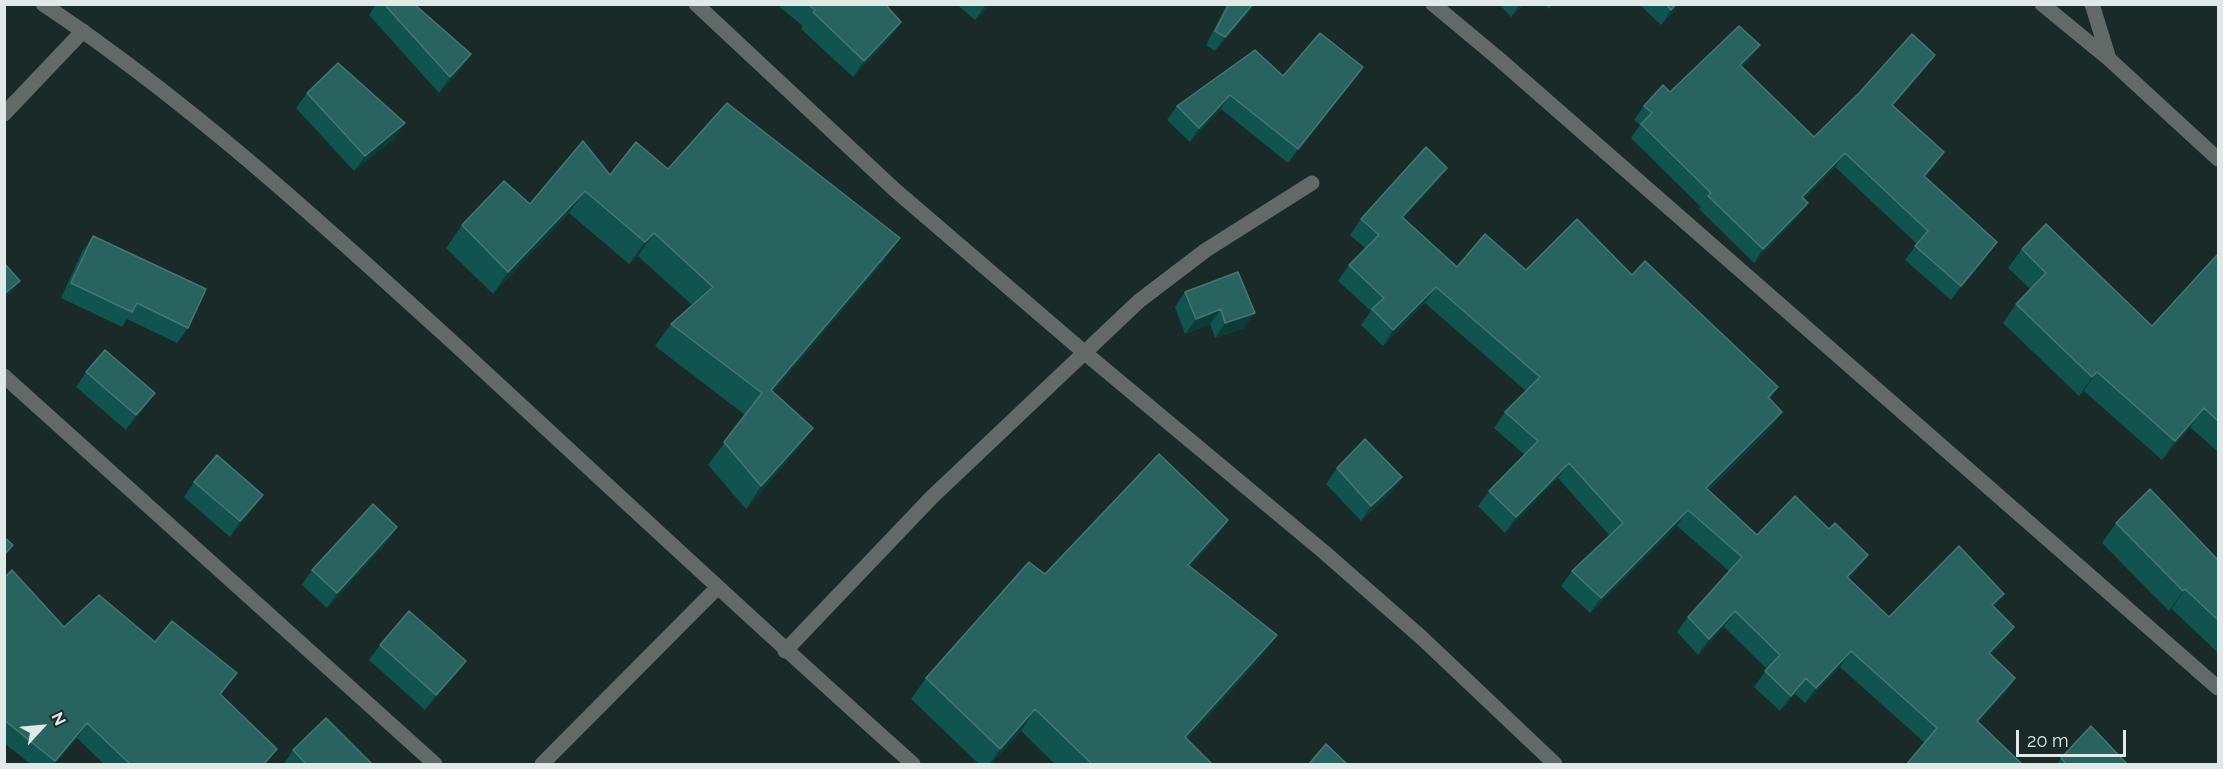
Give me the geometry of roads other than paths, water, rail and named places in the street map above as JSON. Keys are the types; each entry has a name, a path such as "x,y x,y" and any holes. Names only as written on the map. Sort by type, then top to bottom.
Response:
{"street":[{"path":"43,4 83,31 189,111 379,275 785,651 913,765"},
{"path":"696,4 895,190 1085,353 1324,552 1422,638 1555,765"},
{"path":"1433,4 1499,59 2218,688"},
{"path":"2042,4 2109,59 2218,159"},
{"path":"2092,4 2109,59"},
{"path":"4,114 83,31"},
{"path":"785,651 932,497 1139,301 1206,250 1312,183"},
{"path":"4,376 435,765"},
{"path":"542,765 717,588"}]}
